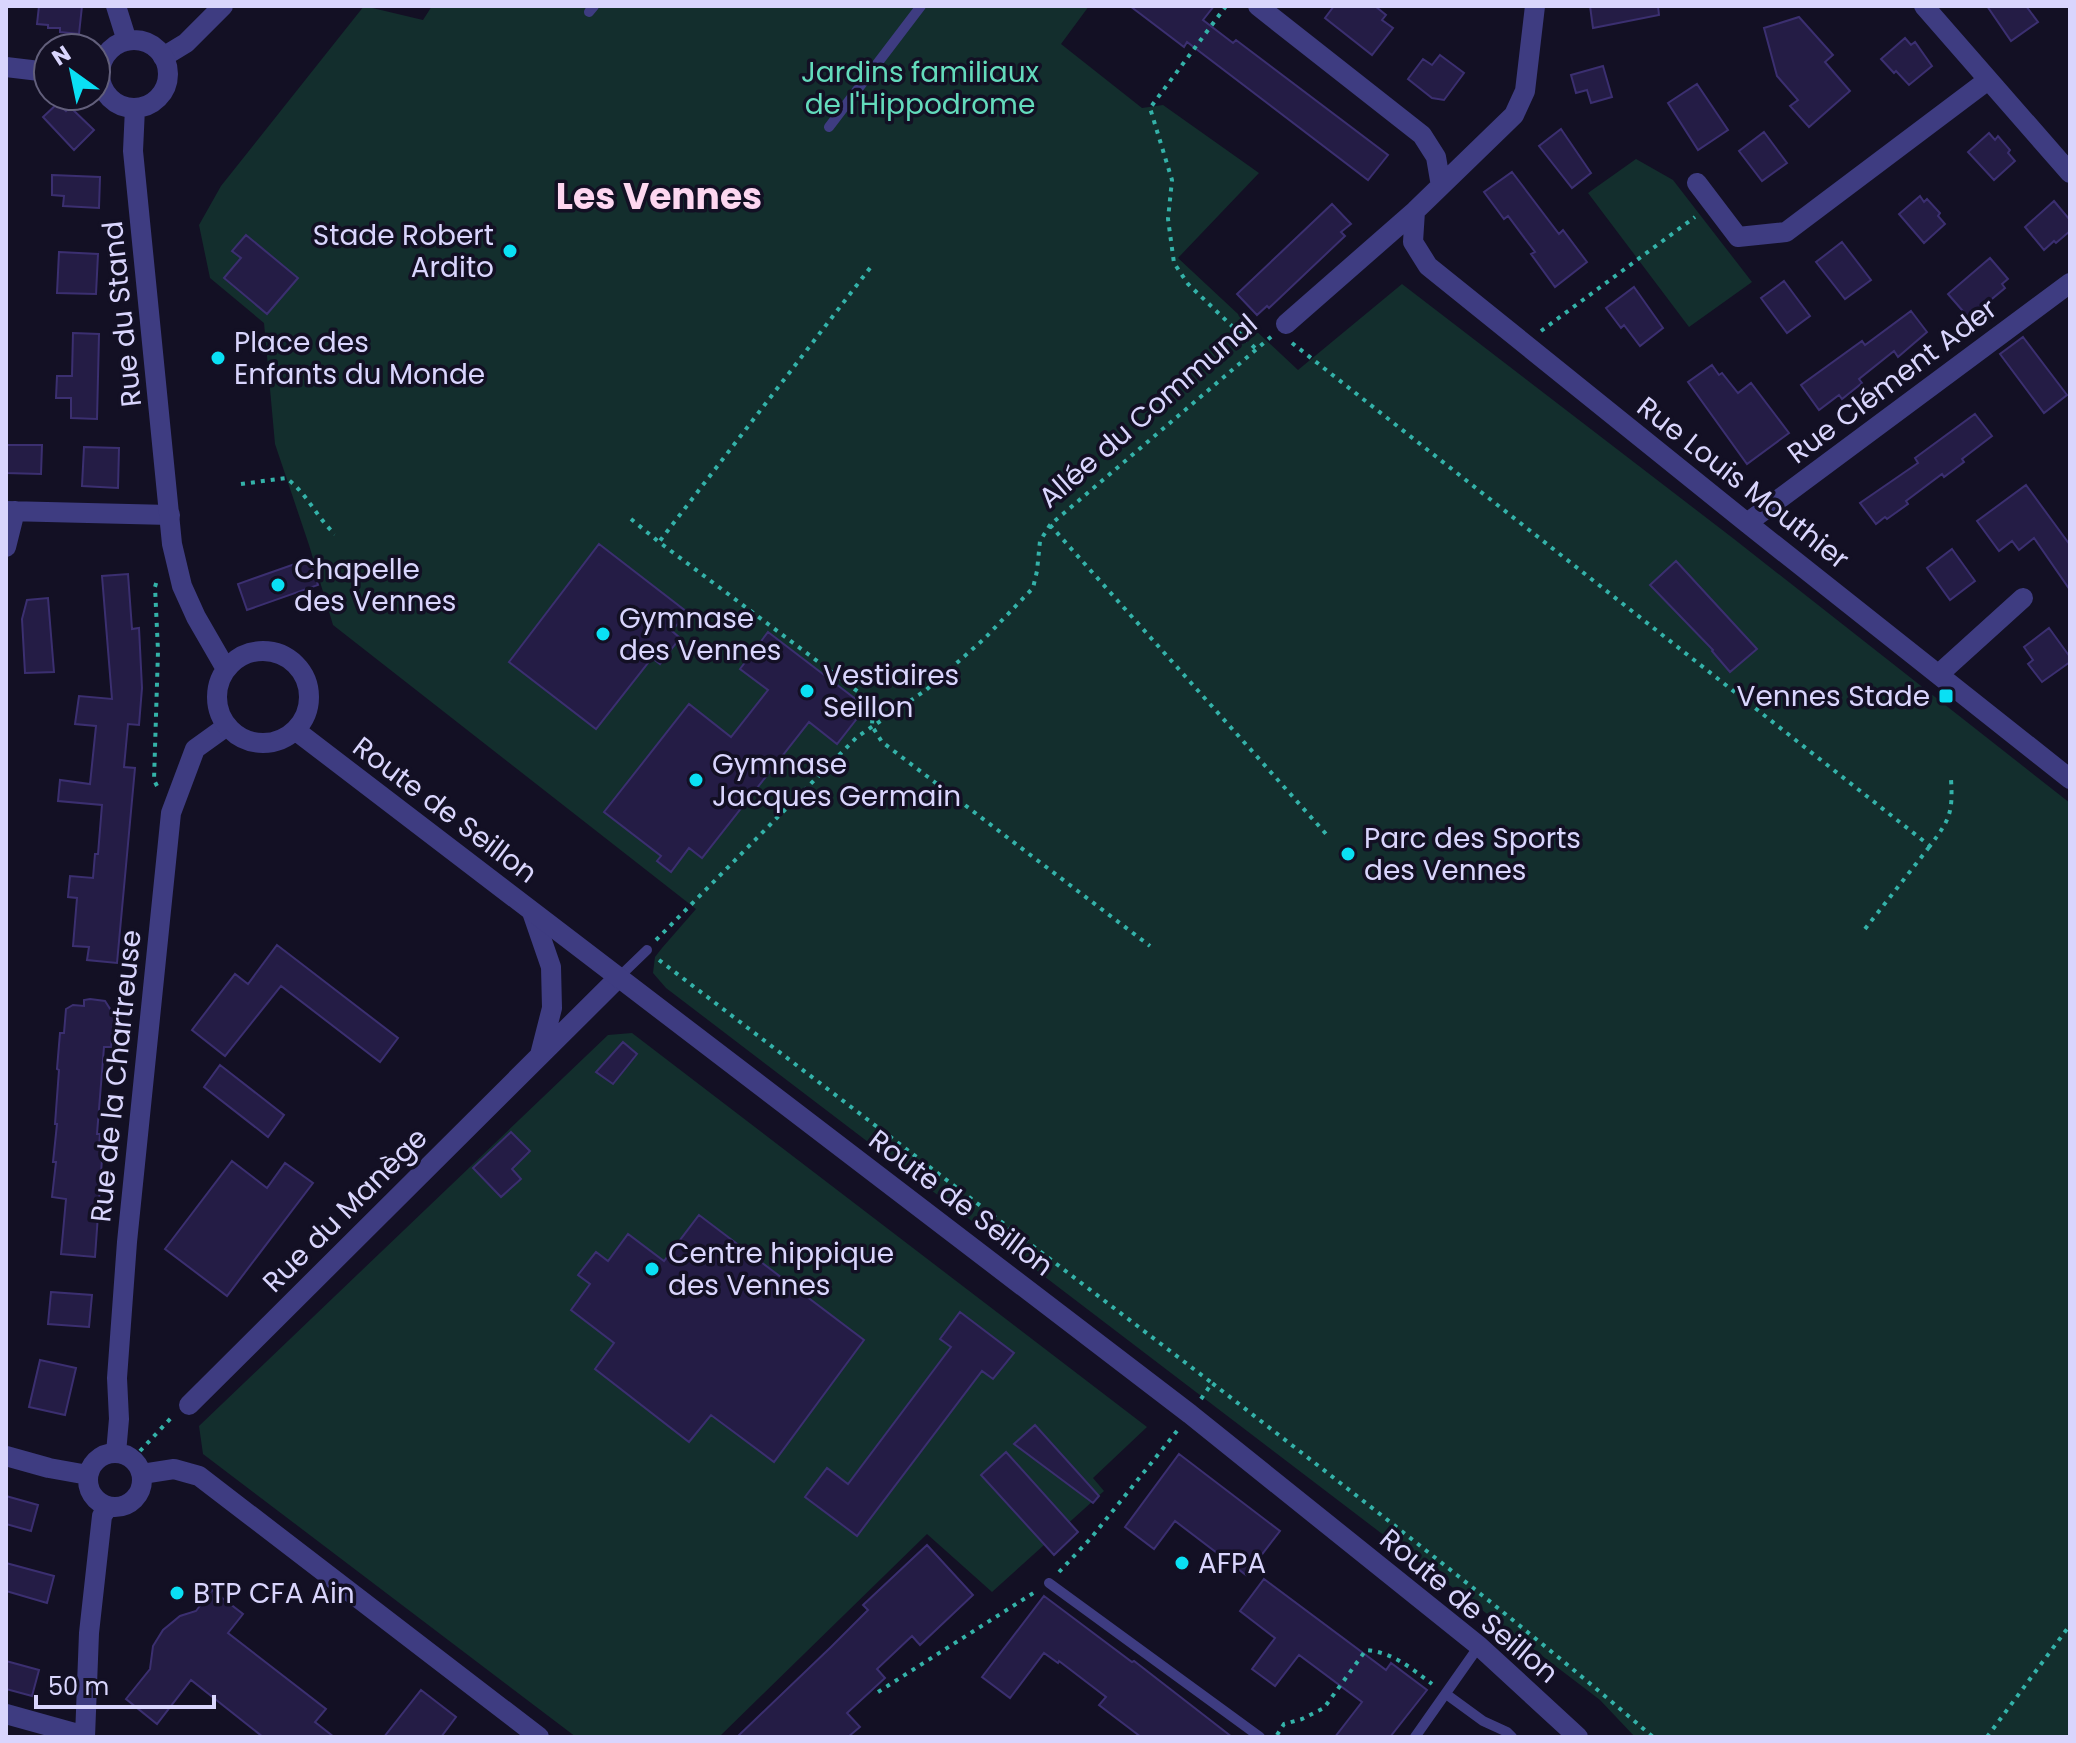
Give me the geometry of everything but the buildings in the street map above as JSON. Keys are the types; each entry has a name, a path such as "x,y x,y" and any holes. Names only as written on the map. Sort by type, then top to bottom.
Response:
{"street":[{"path":"116,6 127,41"},
{"path":"163,57 186,43 223,6"},
{"path":"1258,6 1284,14 1422,135 1436,157 1441,186"},
{"path":"1282,328 1415,211 1514,115 1525,91 1535,6"},
{"path":"1924,6 2070,173"},
{"path":"112,49 127,41 148,43 157,49 167,68 163,91 146,106 124,107 112,100"},
{"path":"6,67 32,70"},
{"path":"1697,183 1738,237 1786,232 1988,80"},
{"name":"Rue du Stand","path":"135,108 133,151 170,515"},
{"name":"Rue Louis Mouthier","path":"1415,211 1413,242 1428,266 2070,779"},
{"name":"Rue Clément Ader","path":"1747,523 2070,283"},
{"path":"6,547 11,511 170,515 172,544 182,586 226,669"},
{"path":"1939,674 2023,598"},
{"path":"251,652 281,654 294,662 304,674 309,688 305,718 283,739 268,743 253,742 239,736 227,726 217,698 219,683 226,669 251,652"},
{"name":"Rue de la Chartreuse","path":"130,1462 119,1419 117,1378 127,1242 171,813 195,749 227,726"},
{"name":"Route de Seillon","path":"295,730 1190,1414 1479,1646 1578,1737"},
{"path":"532,912 551,967 552,1008 540,1055"},
{"name":"Rue du Manège","path":"189,1405 619,977"},
{"path":"130,1462 142,1483 134,1500 117,1508 98,1502 91,1495 88,1475 95,1461 108,1453 130,1462 199,1476 539,1737"},
{"path":"6,1456 88,1475"},
{"path":"6,1714 85,1737 89,1633 102,1516 108,1507"}],"lane":[{"path":"829,127 921,6"},
{"path":"619,977 647,950"},
{"path":"1049,1583 1260,1737"},
{"path":"1415,1737 1479,1646"},
{"path":"1446,1694 1483,1721 1512,1737"}],"path":[{"path":"1226,6 1150,108 1172,180 1168,219 1174,263 1188,284 1256,349"},
{"path":"1524,344 1713,204"},
{"path":"659,542 870,268"},
{"path":"1282,328 1930,846"},
{"name":"Allée du Communal","path":"647,950 857,737 926,690 984,639 1033,588 1040,541 1050,525 1282,328"},
{"path":"241,484 286,478 297,486 335,534"},
{"path":"631,519 873,703 872,726 882,742 1150,946"},
{"path":"1050,525 1327,835"},
{"path":"158,573 155,587 158,651 154,780 171,813"},
{"path":"1865,929 1945,826 1952,805 1951,779"},
{"path":"647,950 1438,1559 1653,1737"},
{"path":"1190,1414 1212,1383"},
{"path":"130,1462 169,1419 189,1405"},
{"path":"1987,1737 2070,1625"},
{"path":"1275,1737 1284,1724 1324,1708 1366,1650 1380,1651 1404,1663 1446,1694"}],"green space":[{"name":"Parc des Sports des Vennes","path":"364,6 423,20 432,6 1089,6 1061,44 1142,108 1163,105 1259,173 1178,258 1298,370 1402,284 2070,803 2070,1737 1635,1737 1600,1700 666,988 653,973 655,957 696,909 333,625 275,444 264,323 210,278 199,225 221,186"},
{"path":"1636,159 1673,180 1752,282 1689,327 1588,193"},
{"name":"Centre hippique des Vennes","path":"632,1033 1147,1427 1093,1478 1104,1491 992,1592 927,1534 719,1737 576,1737 203,1454 199,1426 608,1035"}],"place":[{"name":"Stade Robert Ardito","path":"510,251"},
{"name":"Place des Enfants du Monde","path":"218,358"},
{"name":"Chapelle des Vennes","path":"278,585"},
{"name":"Gymnase des Vennes","path":"603,634"},
{"name":"Vestiaires Seillon","path":"807,691"},
{"name":"Vennes Stade","path":"1946,696"},
{"name":"Gymnase Jacques Germain","path":"696,780"},
{"name":"Parc des Sports des Vennes","path":"1348,854"},
{"name":"Centre hippique des Vennes","path":"652,1269"},
{"name":"AFPA","path":"1182,1563"},
{"name":"BTP CFA Ain","path":"177,1593"}],"district":[{"name":"Les Vennes","path":"659,196"}],"park label":[{"name":"Jardins familiaux de l'Hippodrome","path":"920,88"}]}
